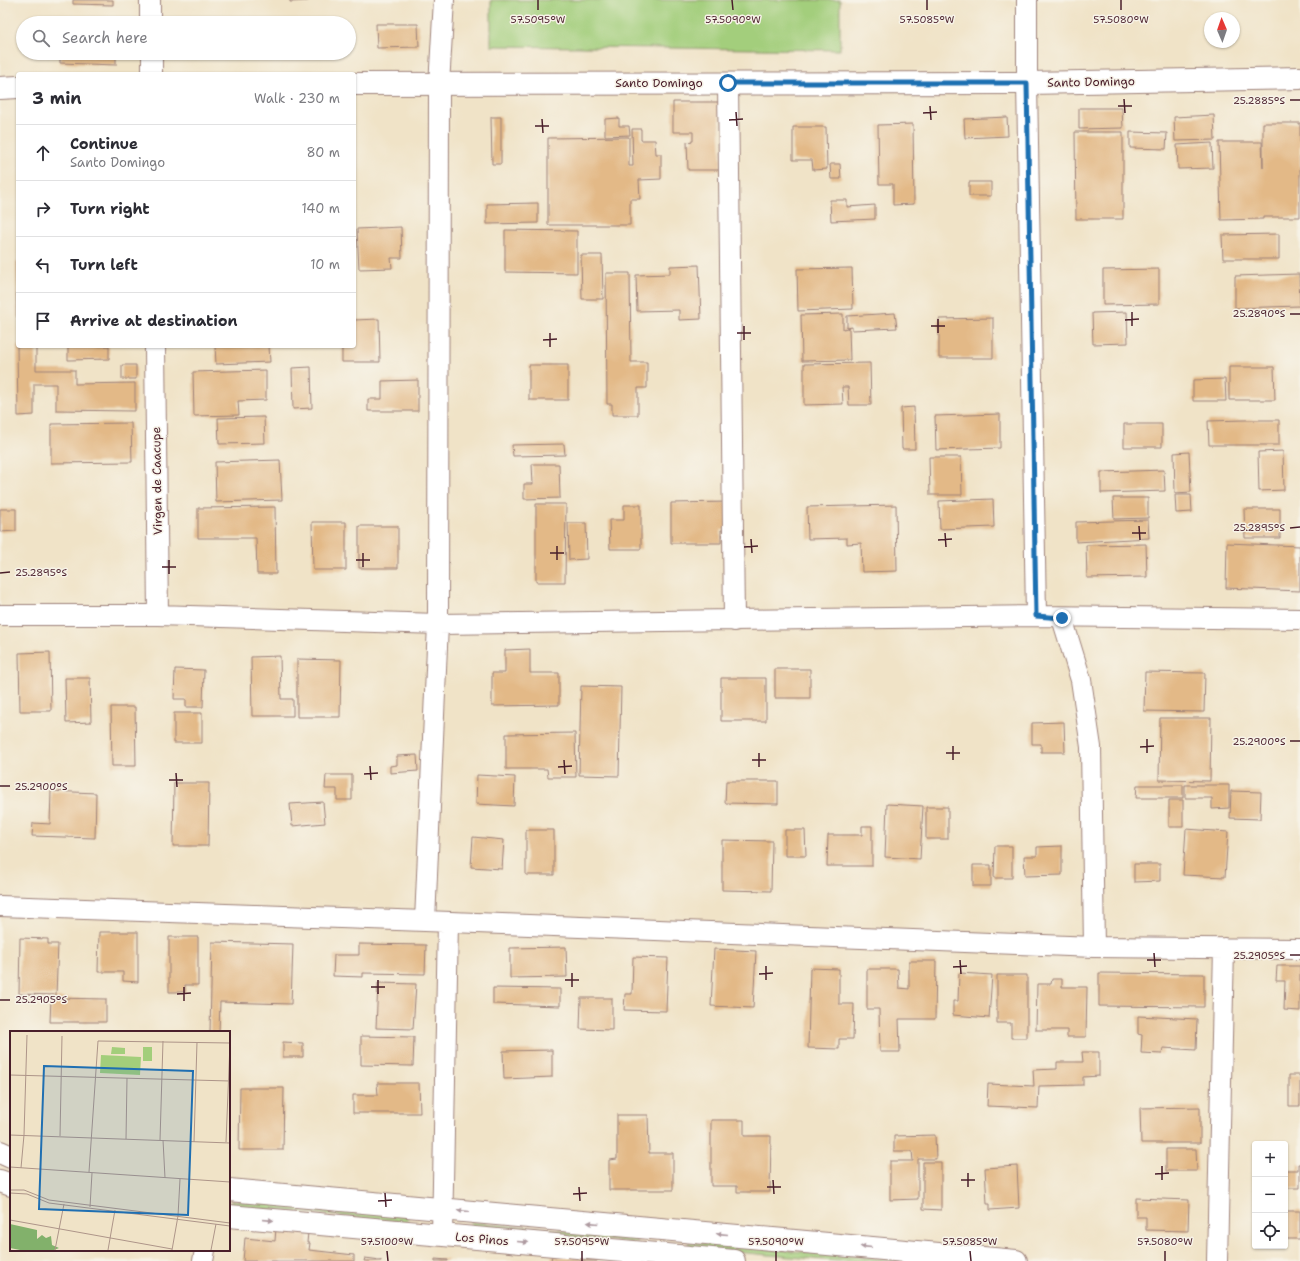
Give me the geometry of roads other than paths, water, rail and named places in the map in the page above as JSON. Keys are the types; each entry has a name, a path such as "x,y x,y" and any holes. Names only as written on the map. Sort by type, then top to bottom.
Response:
{"street":[{"path":"150,0 150,16"},
{"path":"425,921 438,624 439,85 444,0"},
{"path":"1027,0 1027,83 1036,616"},
{"path":"152,60 152,72"},
{"name":"Santo Domingo","path":"356,84 1027,83 1300,78"},
{"path":"728,83 734,621"},
{"path":"0,88 16,87"},
{"name":"Virgen de Caacupe","path":"155,348 158,615"},
{"path":"0,615 158,615 438,624 1036,616 1062,618 1300,619"},
{"path":"1062,618 1081,680 1091,747 1094,947"},
{"path":"0,906 1094,947 1300,949"},
{"path":"442,1235 448,922"},
{"path":"1217,1261 1224,948"},
{"path":"0,1152 10,1157"},
{"path":"0,1181 10,1185"},
{"path":"230,1190 1016,1261"},
{"name":"Los Pinos","path":"230,1216 442,1235 664,1258 734,1261"},
{"path":"664,1258 668,1230"},
{"path":"203,1261 205,1251"}]}
